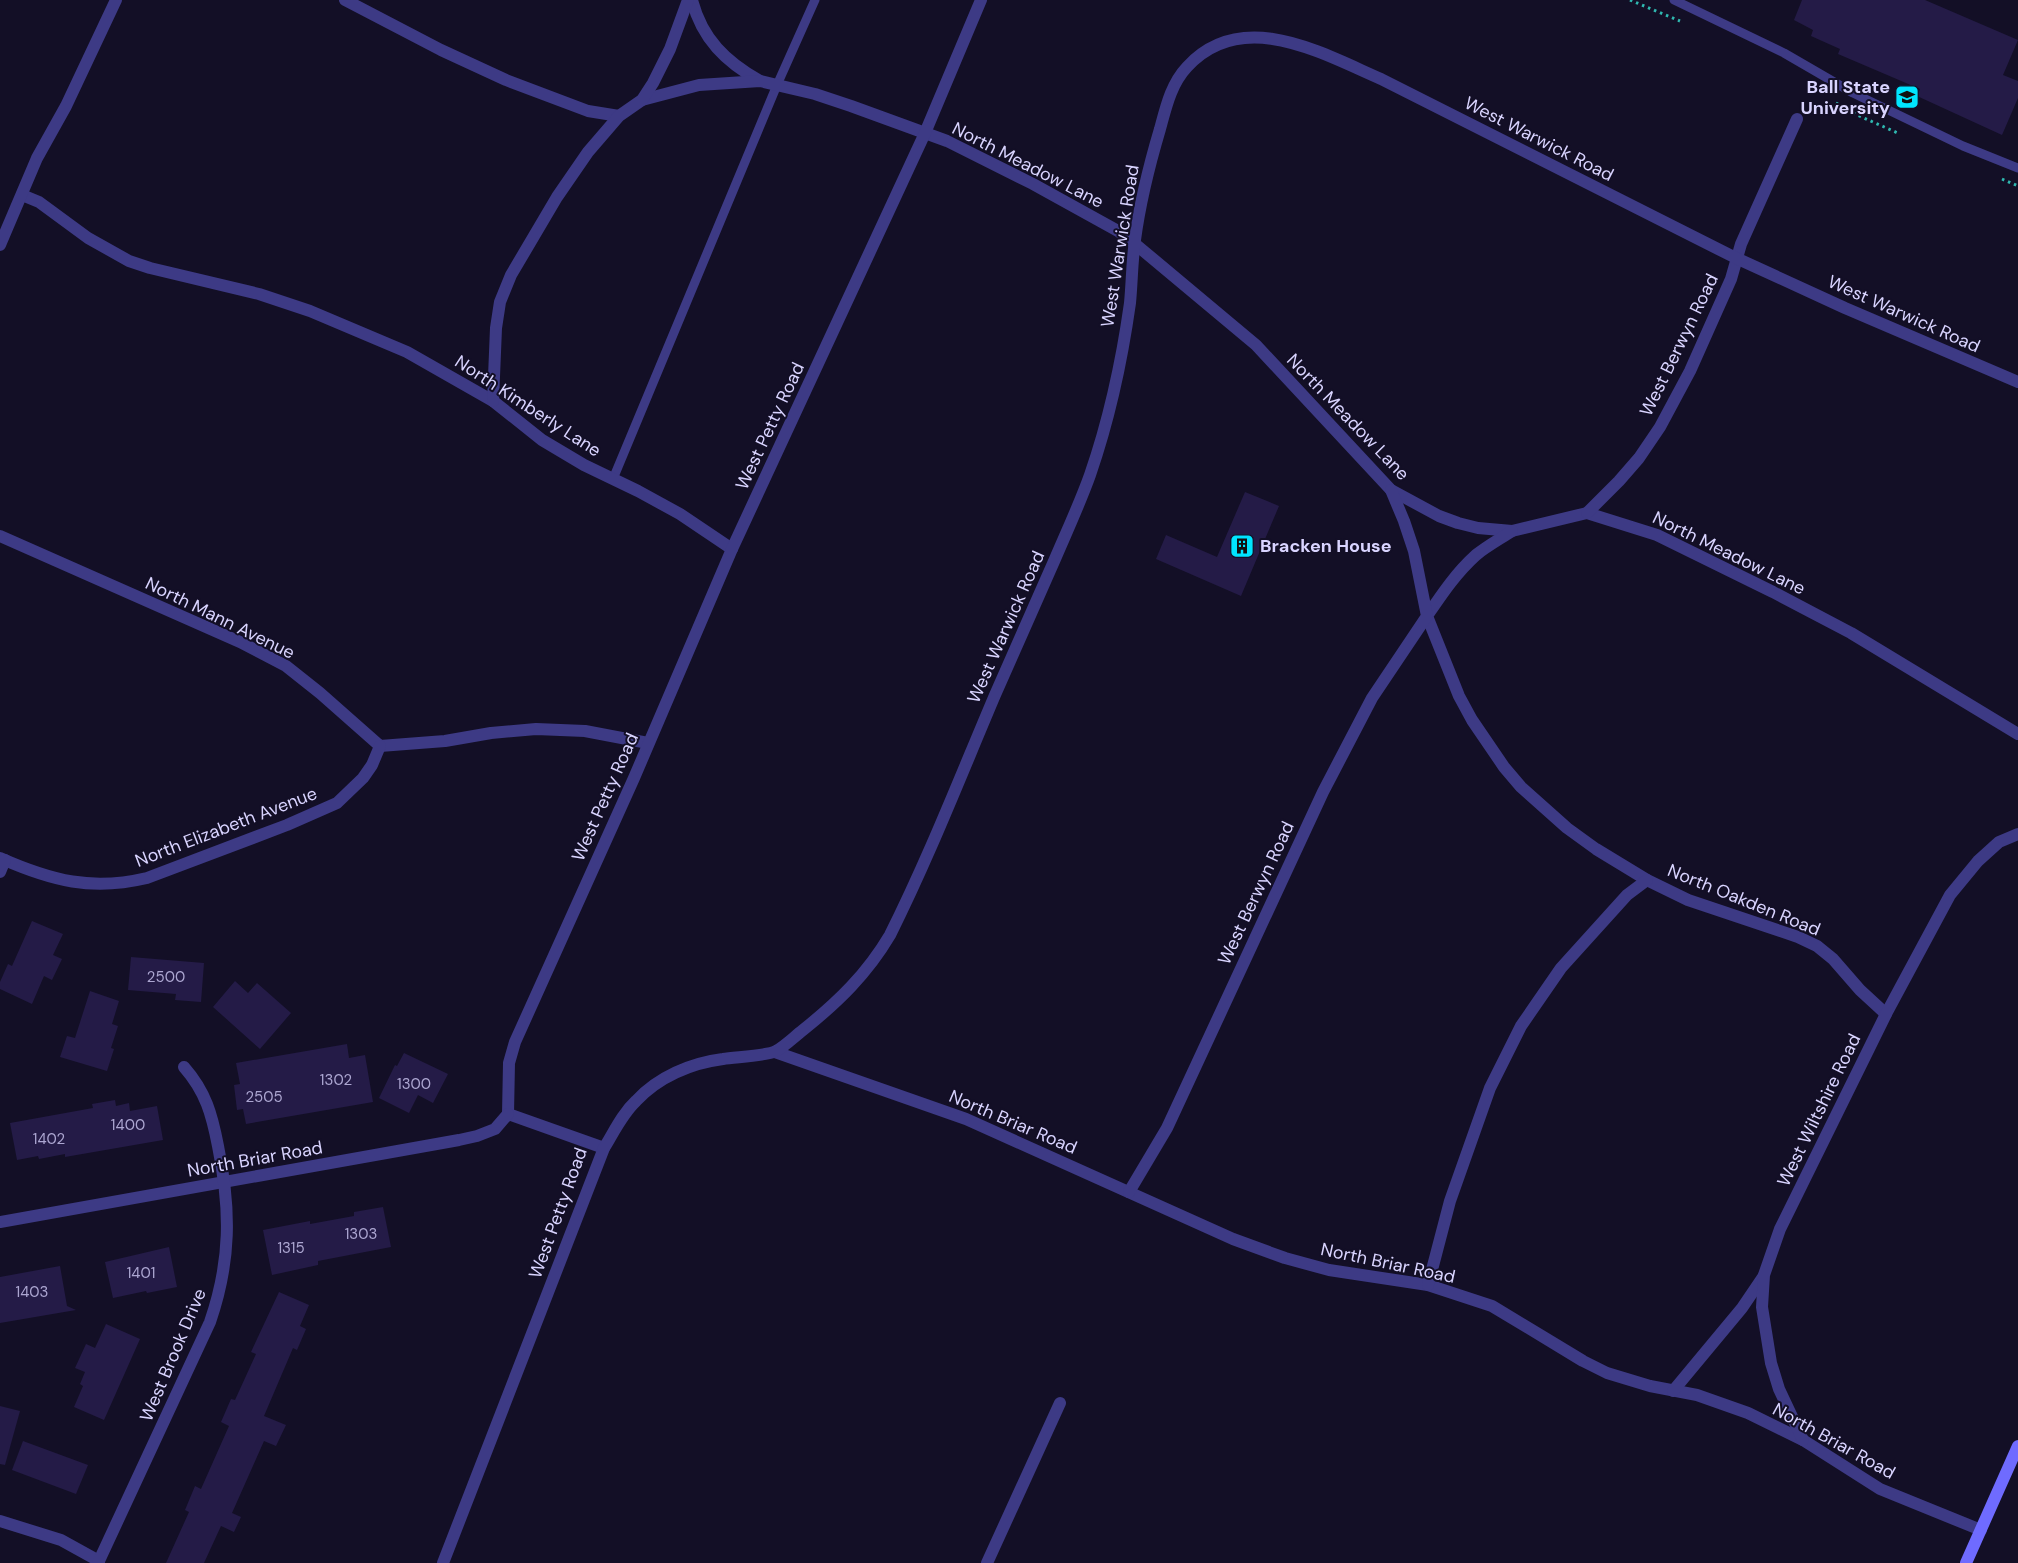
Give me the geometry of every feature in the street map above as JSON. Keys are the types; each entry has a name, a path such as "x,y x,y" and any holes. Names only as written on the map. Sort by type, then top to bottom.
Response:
{"street":[{"path":"0,245 37,158 66,106 116,0"},
{"path":"345,0 441,50 506,80 588,111 619,116"},
{"path":"642,100 670,49 690,0"},
{"path":"690,0 703,29 722,54 742,71 760,81"},
{"name":"West Petty Road","path":"443,1563 604,1148 508,1114 509,1063 515,1042 732,550 926,133 981,0"},
{"name":"West Warwick Road","path":"775,1052 831,1008 861,977 876,957 899,917 1090,476 1117,375 1129,307 1134,243 1149,164 1169,97 1176,82 1187,66 1210,48 1225,41 1245,36 1263,37 1282,40 1328,56 1381,79 1736,258 2018,382"},
{"path":"493,401 496,328 500,302 511,275 557,197 588,152 619,116 642,100 698,85 760,81"},
{"name":"North Meadow Lane","path":"760,81 851,106 926,133 1033,184 1118,231 1256,345 1391,490 1439,516 1478,528 1512,531 1587,513 1657,534 1851,633 2018,734"},
{"name":"West Berwyn Road","path":"1587,513 1620,482 1660,427 1694,362 1731,279 1736,258 1797,119"},
{"name":"North Kimberly Lane","path":"22,195 39,202 88,238 129,261 150,268 259,294 310,311 407,352 493,401 542,440 584,465 680,514 732,550"},
{"path":"1391,490 1414,551 1427,616"},
{"name":"West Berwyn Road","path":"1130,1192 1167,1128 1297,845 1372,698 1443,591 1477,554 1512,531"},
{"name":"North Mann Avenue","path":"0,536 240,642 286,666 320,692 380,746"},
{"name":"North Oakden Road","path":"1427,616 1459,696 1472,720 1504,767 1521,788 1567,828 1596,849 1646,880 1688,900 1798,937 1817,946 1833,959 1860,990 1886,1014"},
{"path":"380,746 445,742 490,732 536,729 585,731 648,743"},
{"name":"North Elizabeth Avenue","path":"2,864 84,884 126,883 147,878 287,825 337,803 363,778 372,765 380,746"},
{"name":"West Wiltshire Road","path":"1802,1440 1779,1389 1771,1363 1762,1307 1764,1275 1780,1229 1886,1014 1950,896 1978,861 1999,842 2018,834"},
{"path":"1428,1285 1450,1201 1490,1088 1521,1026 1560,968 1627,896 1646,880"},
{"path":"604,1148 621,1119 635,1101 668,1076 705,1061 775,1052"},
{"name":"North Briar Road","path":"775,1052 966,1119 1233,1239 1285,1258 1329,1270 1428,1285 1492,1306 1583,1361 1607,1373 1650,1386 1698,1395 1748,1413 1802,1440 1880,1489 1981,1530"},
{"name":"West Brook Drive","path":"99,1562 210,1322 219,1294 228,1241 226,1182 211,1112 194,1078 184,1067"},
{"name":"North Briar Road","path":"0,1222 468,1138 494,1129 508,1114"},
{"path":"1673,1390 1742,1308 1764,1275"},
{"path":"987,1563 1060,1403"},
{"path":"1966,1563 2018,1446"},
{"path":"0,1521 61,1540 99,1562"}],"lane":[{"path":"613,479 777,85 815,0"},
{"path":"1674,0 1784,53 1852,93 1963,146 2018,168"}],"building":[{"path":"1802,0 1925,0 2018,40 2003,75 2018,81 2018,98 2002,135 1917,96 1920,89 1838,54 1840,49 1811,36 1813,30 1794,20"},
{"name":"Bracken House","path":"1245,492 1279,506 1241,596 1156,559 1166,535 1217,557"},
{"path":"32,921 63,934 53,955 62,959 52,980 44,976 32,1004 0,989 0,982 8,964 12,966"},
{"path":"131,957 204,963 201,1002 175,1000 176,994 128,990"},
{"path":"235,981 248,993 257,983 291,1013 260,1049 213,1007"},
{"path":"90,991 119,1001 112,1024 118,1026 111,1048 114,1049 107,1071 60,1057 67,1036 75,1038"},
{"path":"347,1044 349,1058 365,1055 373,1102 246,1124 243,1109 237,1110 234,1085 240,1084 236,1063"},
{"path":"404,1053 448,1074 433,1103 418,1095 409,1113 379,1098 395,1065 397,1066"},
{"path":"115,1100 116,1106 129,1103 130,1111 157,1106 163,1140 65,1157 65,1154 39,1159 38,1156 17,1160 10,1123 93,1108 92,1104"},
{"path":"383,1207 391,1247 318,1261 318,1265 272,1275 263,1230 310,1221 310,1224 354,1216 354,1212"},
{"path":"169,1247 177,1287 113,1298 105,1262"},
{"path":"60,1266 67,1306 76,1310 0,1323 0,1277"},
{"path":"279,1292 309,1305 300,1326 306,1329 297,1350 293,1348 264,1416 286,1425 276,1446 264,1441 232,1513 241,1517 234,1532 221,1526 204,1563 166,1563 189,1512 185,1510 195,1486 201,1489 229,1426 221,1422 231,1399 235,1400 256,1354 251,1352"},
{"path":"106,1324 140,1339 104,1420 74,1407 83,1386 80,1384 85,1372 75,1368 86,1344 95,1348"},
{"path":"0,1406 20,1411 5,1465 0,1464"},
{"path":"23,1441 88,1465 76,1494 12,1470"}],"place":[{"name":"Ball State University","path":"1907,97"},
{"name":"Bracken House","path":"1242,546"}]}
